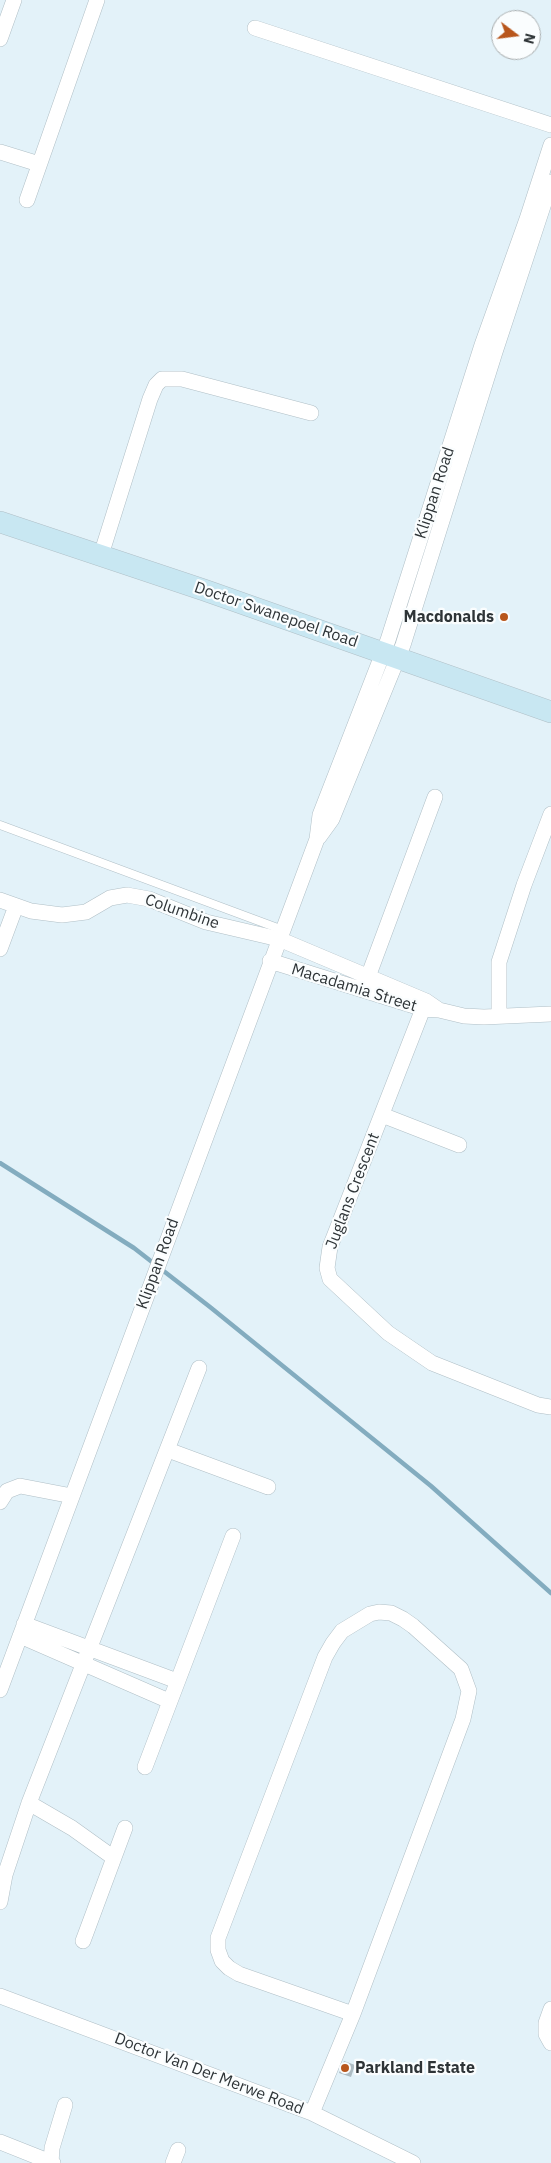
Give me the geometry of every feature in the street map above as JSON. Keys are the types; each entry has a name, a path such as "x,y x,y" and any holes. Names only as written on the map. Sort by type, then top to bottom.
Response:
{"main road":[{"name":"Doctor Swanepoel Road","path":"0,512 102,550 393,649 551,696"},
{"name":"Doctor Swanepoel Road","path":"0,522 102,550"},
{"name":"Doctor Swanepoel Road","path":"393,649 551,712"}],"street":[{"path":"0,40 14,0"},
{"path":"27,200 97,0"},
{"path":"254,28 551,125"},
{"name":"Klippan Road","path":"0,1690 270,962 317,839 332,819 393,649 477,407 488,349 550,150"},
{"path":"0,152 39,164"},
{"name":"Klippan Road","path":"393,649 460,416 488,349 551,182"},
{"path":"102,550 150,399 156,385 162,380 182,379 311,413"},
{"path":"368,977 435,797"},
{"path":"499,1016 499,962 524,885 551,814"},
{"name":"Columbine","path":"0,900 30,912 62,915 86,912 110,898 127,895 149,899 206,922 281,934"},
{"path":"0,948 16,906"},
{"name":"Macadamia Street","path":"281,934 425,1005"},
{"name":"Macadamia Street","path":"270,962 464,1016 551,1014"},
{"name":"Juglans Crescent","path":"425,1005 330,1246 327,1268 330,1279 388,1333 432,1363 538,1404 551,1407"},
{"path":"382,1115 459,1144"},
{"path":"0,1902 7,1867 29,1803 199,1368"},
{"path":"168,1450 268,1487"},
{"path":"0,1502 6,1491 20,1486 72,1496"},
{"path":"144,1767 233,1536"},
{"path":"312,2113 353,2014 462,1719 469,1691 461,1669 413,1626 403,1618 391,1613 379,1612 370,1614 342,1631 325,1657 218,1938 218,1950 222,1960 229,1968 239,1974 353,2014"},
{"path":"22,1630 86,1656 169,1701"},
{"path":"86,1656 177,1681"},
{"path":"29,1803 72,1828 114,1858"},
{"path":"83,1941 125,1828"},
{"name":"Doctor Van Der Merwe Road","path":"0,1996 312,2113 413,2163"},
{"path":"549,2038 546,2023 551,2009"},
{"path":"0,2142 52,2163 52,2148 65,2105"}],"lane":[{"path":"460,416 477,407"},
{"path":"0,825 281,934"}],"building":[{"name":"Parkland Estate","path":"344,2061 355,2065 351,2077 339,2073"}],"waterway":[{"path":"0,1163 134,1248 210,1307 431,1486 551,1593"}],"place":[{"name":"Macdonalds","path":"504,617"},
{"name":"Parkland Estate","path":"345,2068"}]}
